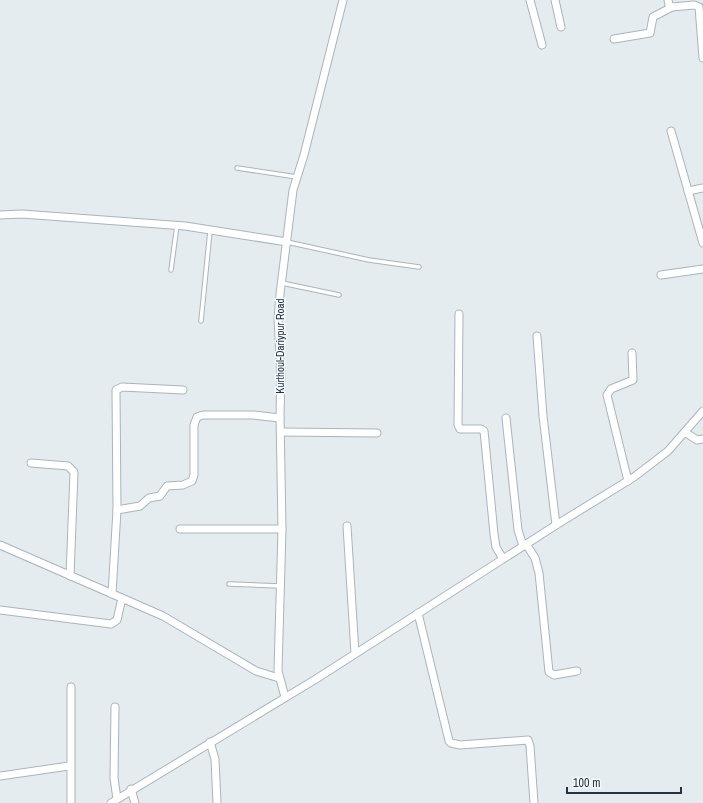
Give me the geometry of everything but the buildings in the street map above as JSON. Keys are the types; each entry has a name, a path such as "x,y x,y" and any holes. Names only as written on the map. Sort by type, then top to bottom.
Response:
{"street":[{"name":"Kurthoul-Dariypur Road","path":"285,697 279,678 282,586 280,418 282,375 278,319 290,207 343,0"},
{"path":"530,0 542,45"},
{"path":"555,0 561,27"},
{"path":"668,0 669,5 672,7"},
{"path":"614,39 650,33 653,17 672,7 700,3 703,58"},
{"path":"671,131 703,243"},
{"path":"688,191 703,188"},
{"path":"0,215 22,214 177,225 286,242"},
{"path":"661,275 703,269"},
{"path":"459,314 458,425 460,429 481,429 484,432 494,534 496,547 503,559"},
{"path":"537,336 543,416 556,525"},
{"path":"628,481 607,395 611,388 633,380 632,353"},
{"path":"112,594 117,510 116,390 122,387 183,390"},
{"path":"114,801 285,697 524,545 628,481 650,466 686,432 703,411"},
{"path":"117,510 140,506 149,498 161,496 167,486 183,485 192,481 194,475 194,425 196,417 203,415 253,415 280,418"},
{"path":"506,418 518,530 524,545 536,562 539,573 549,672 557,675 577,671"},
{"path":"281,432 377,433"},
{"path":"686,432 697,440 703,439"},
{"path":"31,463 68,466 74,472 70,576"},
{"path":"347,526 355,653"},
{"path":"180,529 282,529"},
{"path":"0,545 181,625 256,671 279,678"},
{"path":"0,610 108,624 115,622 122,598"},
{"path":"418,613 449,741 460,745 528,740 530,746 530,768 534,803"},
{"path":"71,687 71,803"},
{"path":"114,801 115,707"},
{"path":"210,742 215,759 218,803"},
{"path":"0,776 70,766"},
{"path":"131,790 135,803"}],"lane":[{"path":"237,168 297,177"},
{"path":"171,270 177,225"},
{"path":"201,321 210,230"},
{"path":"286,242 369,260 419,267"},
{"path":"281,283 339,295"},
{"path":"229,584 282,586"}]}
